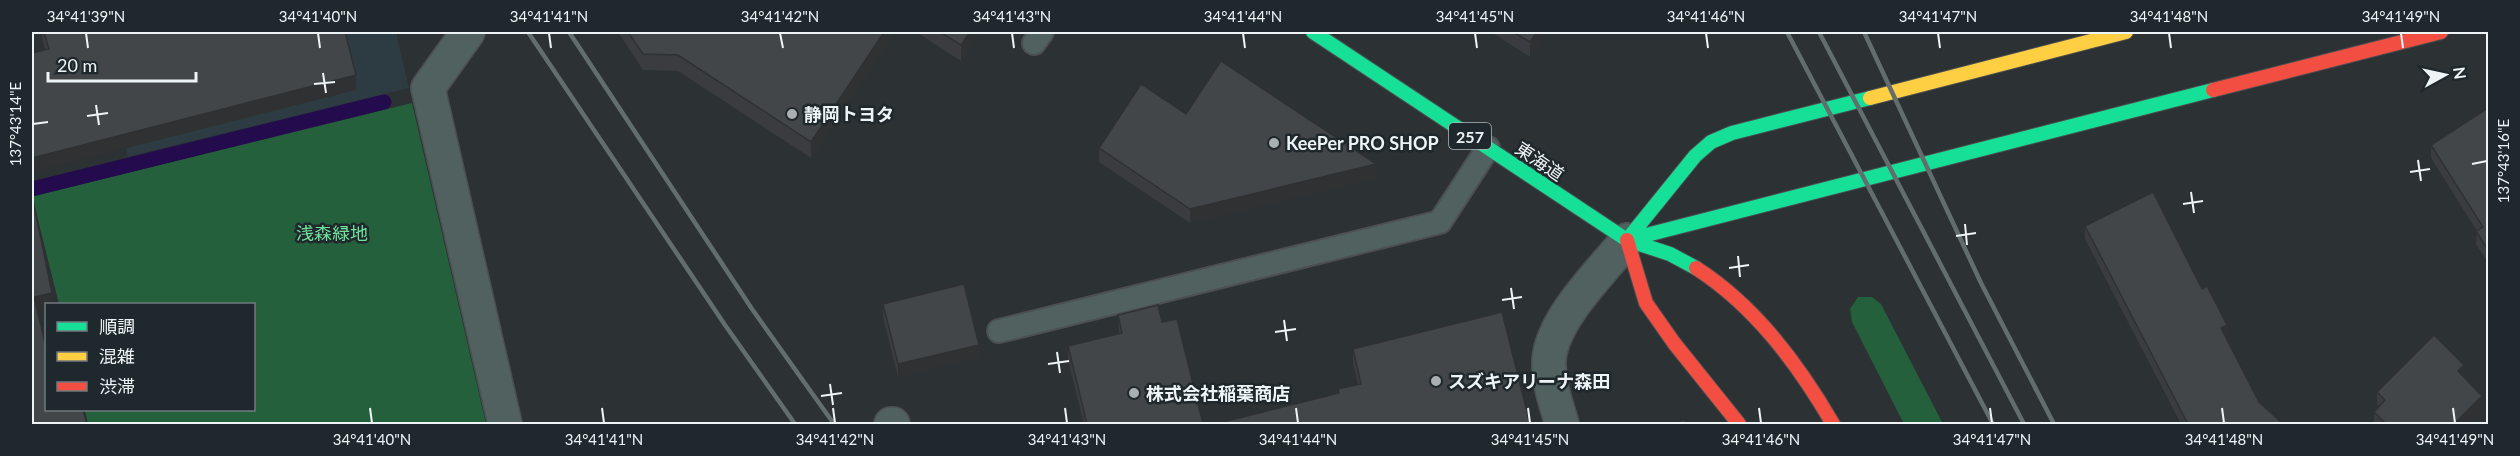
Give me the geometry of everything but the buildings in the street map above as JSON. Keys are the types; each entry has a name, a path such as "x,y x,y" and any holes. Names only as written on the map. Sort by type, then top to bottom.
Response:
{"main road":[{"name":"東海道","path":"1313,32 1627,240 1682,259 1747,310 1776,340 1801,372 1833,424"},
{"path":"1627,240 1695,156 1711,142 1732,133 2126,32"},
{"path":"1627,240 2441,32"},
{"path":"1627,240 1646,303 1674,343 1739,424"}],"street":[{"path":"468,32 428,88 505,424"},
{"path":"1562,424 1551,382 1549,363 1551,342 1560,324 1627,240"}],"lane":[{"path":"999,331 1440,222 1488,148"}],"shaded area":[{"path":"97,32 396,32 409,88 128,157"}],"green space":[{"name":"浅森緑地","path":"412,103 486,424 88,424 85,411 255,411 255,303 59,303 32,196"},
{"path":"1858,297 1872,297 1881,304 1943,424 1904,424 1852,322 1850,309"}],"waterway":[{"path":"32,189 384,102"}],"railway":[{"path":"528,32 725,325 795,424"},
{"path":"569,32 752,309 834,424"},
{"path":"1787,32 1993,424"},
{"path":"1819,32 2024,424"},
{"path":"1864,32 1981,283 2054,424"}],"traffic: fast":[{"path":"1313,32 1627,240 1670,254 1696,268"},
{"path":"1627,240 2213,90"},
{"path":"1627,240 1695,156 1711,142 1732,133 1870,98"}],"traffic: slow":[{"path":"1870,98 2126,32"}],"traffic: jam":[{"path":"2213,90 2441,32"},
{"path":"1627,240 1646,303 1674,343 1739,424"},
{"path":"1696,268 1737,300 1774,338 1790,358 1833,424"}],"place":[{"name":"静岡トヨタ","path":"792,114"},
{"name":"KeePer PRO SHOP","path":"1274,143"},
{"name":"スズキアリーナ森田","path":"1436,381"},
{"name":"株式会社稲葉商店","path":"1134,393"}]}
